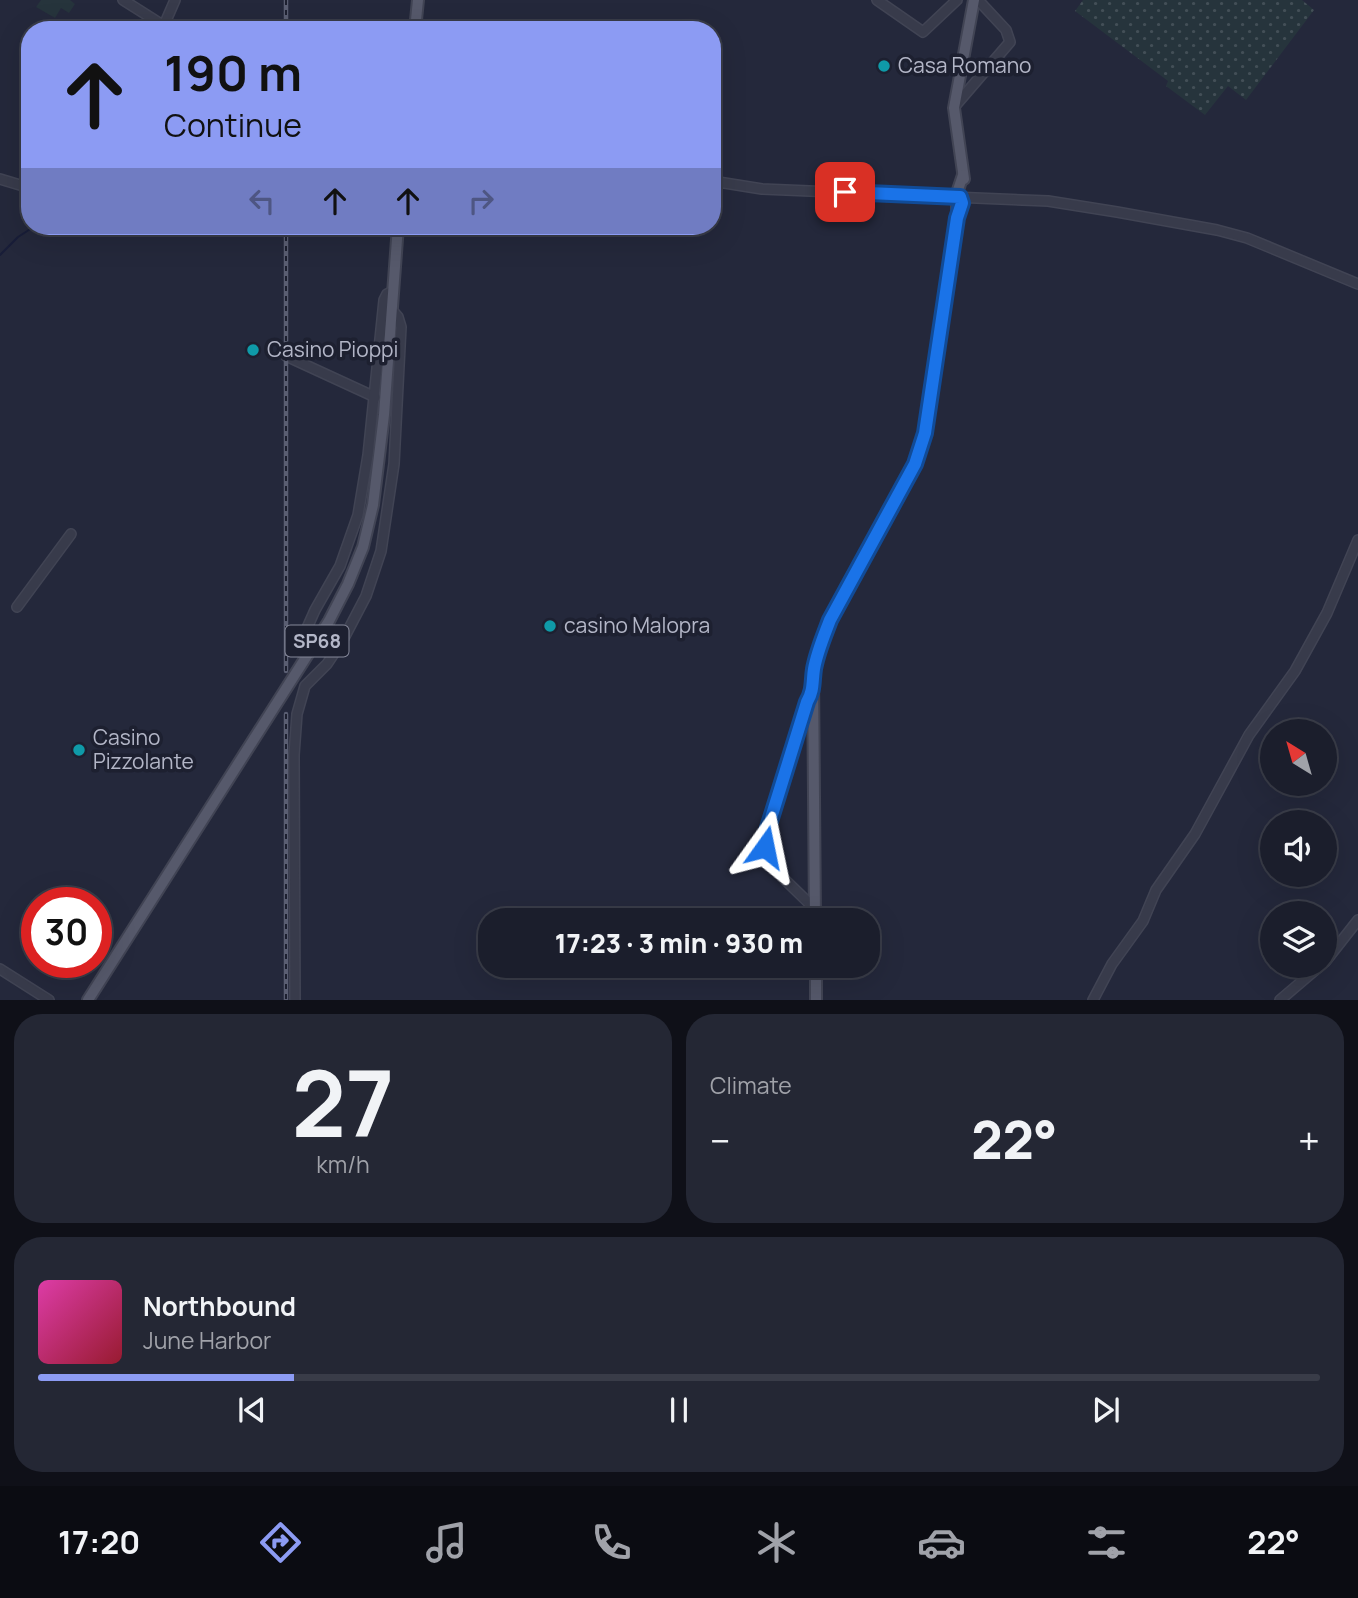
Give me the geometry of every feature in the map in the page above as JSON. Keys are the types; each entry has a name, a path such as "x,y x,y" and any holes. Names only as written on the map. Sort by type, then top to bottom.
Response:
{"main road":[{"path":"416,21 418,0"},
{"path":"814,908 813,672 830,620 880,532 919,454 925,433 957,218 962,203 960,197 964,190 954,108 976,0"},
{"name":"SP68","path":"88,999 329,621 363,547 373,505 384,415 397,235"},
{"path":"816,978 816,999"}],"street":[{"path":"123,0 155,21"},
{"path":"166,21 175,0"},
{"path":"877,0 923,33 957,0"},
{"path":"954,108 1010,42 1006,30 976,0"},
{"path":"0,179 21,185"},
{"path":"721,182 762,189 1048,201 1217,230 1247,239 1358,284"},
{"path":"307,628 340,566 358,515 366,476 384,300 387,294 393,291"},
{"path":"295,999 294,755 297,714 305,687 327,664 366,596 381,551 394,464 401,327 392,310"},
{"path":"286,356 375,397"},
{"path":"17,607 71,534"},
{"path":"1093,999 1112,964 1143,921 1156,890 1195,834 1249,735 1295,671 1327,613 1358,540"},
{"path":"813,691 807,702 775,804 765,847 769,860 778,873 814,908"},
{"path":"1337,947 1358,920"},
{"path":"0,970 49,999"},
{"path":"1280,999 1305,978"}],"shaded area":[{"path":"41,0 70,0 75,4 69,13 61,8 55,18 36,7"},
{"path":"1083,0 1302,0 1314,10 1246,100 1228,86 1205,115 1166,86 1168,81 1075,11"}],"waterway":[{"path":"0,255 21,235"}],"railway":[{"path":"286,0 286,21"},
{"path":"286,235 286,671"},
{"path":"286,714 286,1000"}],"place":[{"name":"Casa Romano","path":"884,66"},
{"name":"Casino Pioppi","path":"253,350"},
{"name":"casino Malopra","path":"550,626"},
{"name":"Casino Pizzolante","path":"79,750"}],"route":[{"path":"765,847 775,804 807,702 813,691 813,672 830,620 915,464 925,433 957,218 962,203 960,197 845,192"}]}
